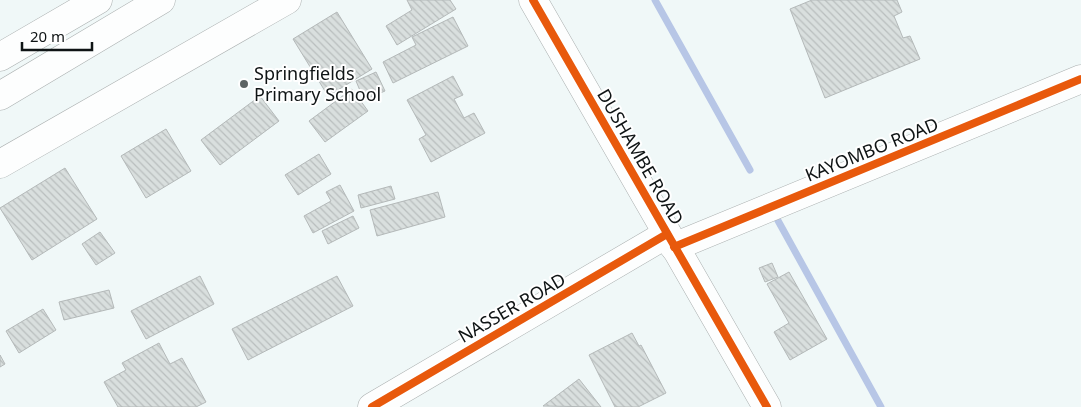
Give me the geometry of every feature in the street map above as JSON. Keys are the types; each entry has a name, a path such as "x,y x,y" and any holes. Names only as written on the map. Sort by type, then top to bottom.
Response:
{"street":[{"path":"0,57 98,0"},
{"path":"0,96 161,0"},
{"path":"0,164 287,0"},
{"name":"DUSHAMBE ROAD","path":"533,0 767,407"},
{"name":"KAYOMBO ROAD","path":"671,241 1081,79"},
{"name":"NASSER ROAD","path":"372,407 671,241"}],"building":[{"path":"407,0 450,0 456,9 397,45 386,26 412,10"},
{"path":"812,0 897,0 902,12 894,16 903,38 910,36 920,59 825,98 790,9"},
{"path":"337,12 372,69 328,96 293,39"},
{"path":"453,17 468,46 393,83 383,62 416,45 412,37"},
{"path":"376,72 385,91 364,100 356,81"},
{"path":"453,76 463,95 454,99 464,118 474,113 485,133 431,162 419,139 426,135 407,100"},
{"path":"352,89 368,111 325,142 309,121"},
{"path":"260,96 279,121 220,165 201,140"},
{"path":"166,129 191,171 146,198 121,156"},
{"path":"319,154 331,174 298,195 285,175"},
{"path":"65,168 97,219 32,260 0,208"},
{"path":"340,185 354,211 313,233 304,216 331,201 326,192"},
{"path":"391,186 395,199 361,208 358,195"},
{"path":"438,192 445,217 377,236 370,210"},
{"path":"353,216 359,228 328,244 322,231"},
{"path":"100,232 115,253 96,265 82,244"},
{"path":"772,263 778,277 765,282 759,268"},
{"path":"789,272 827,339 790,360 774,332 789,323 767,284"},
{"path":"200,276 214,304 146,339 131,311"},
{"path":"337,276 353,306 248,360 232,329"},
{"path":"109,290 114,308 64,320 59,302"},
{"path":"43,309 56,330 19,353 6,331"},
{"path":"632,333 639,346 641,345 666,393 638,407 615,407 589,355"},
{"path":"159,343 170,364 182,358 206,402 196,407 118,407 104,382 126,370 122,363"},
{"path":"0,355 5,364 0,367"},
{"path":"579,379 601,407 543,406"}],"waterway":[{"path":"655,0 750,170"},
{"path":"776,217 881,407"}],"cycle path":[{"path":"533,0 767,407"},
{"path":"674,247 1081,79"},
{"path":"372,407 667,234"}],"place":[{"name":"Springfields Primary School","path":"244,84"}]}
